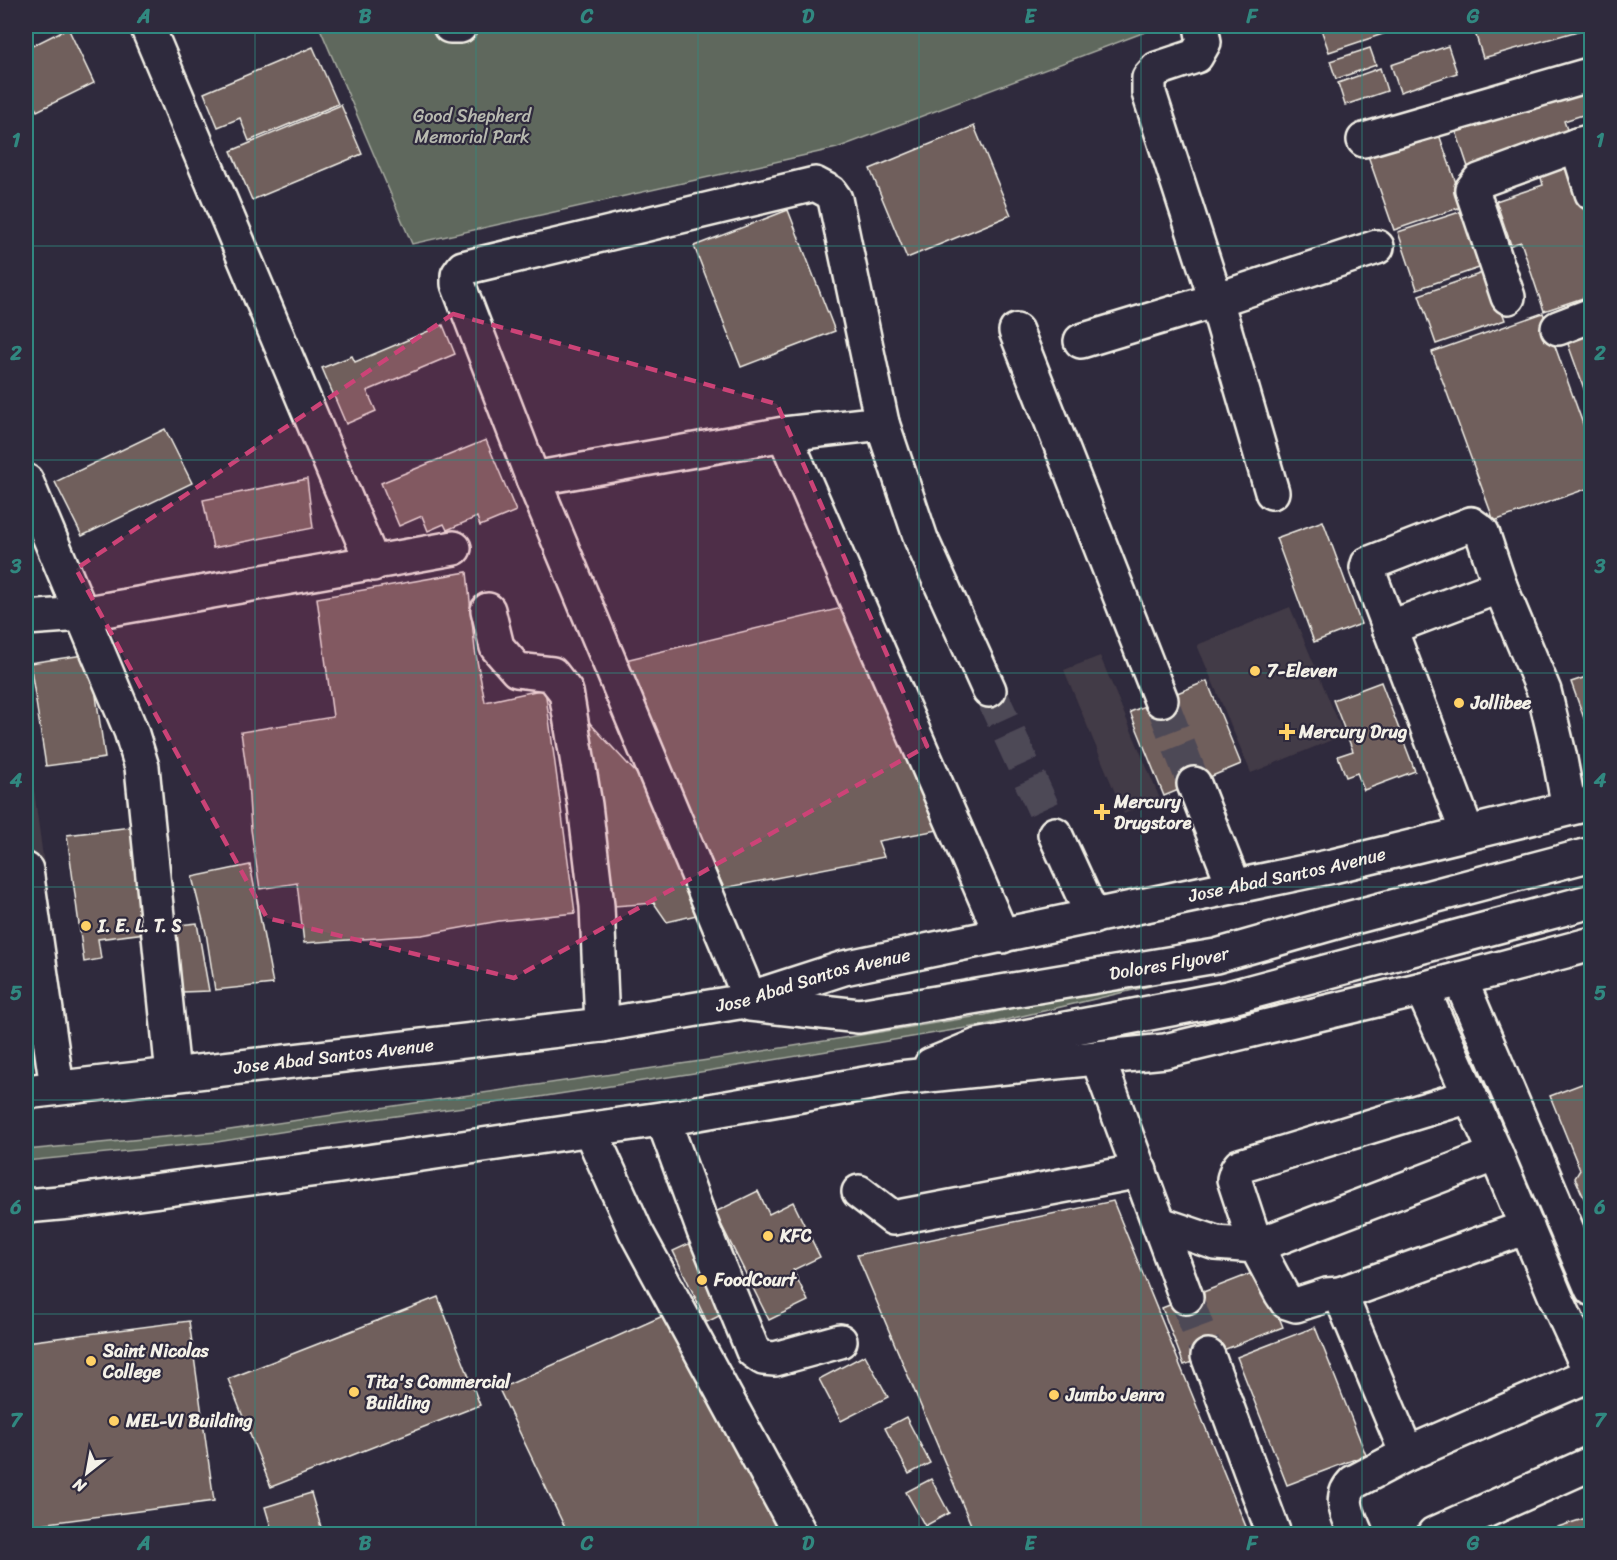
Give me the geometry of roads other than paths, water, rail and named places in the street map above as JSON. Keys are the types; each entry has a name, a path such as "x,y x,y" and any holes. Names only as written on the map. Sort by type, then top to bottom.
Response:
{"main road":[{"path":"147,26 374,564"},
{"path":"450,26 460,26"},
{"path":"1201,26 1204,42 1196,56 1156,69 1149,78 1149,93 1216,300 1272,492"},
{"path":"1364,140 1592,74"},
{"path":"1508,297 1472,190 1479,181 1584,143 1592,193"},
{"path":"745,1001 533,479 458,284 458,275 463,268 815,184 830,192 835,199 882,423 921,539 989,690"},
{"path":"1081,341 1377,247"},
{"path":"1558,328 1592,315"},
{"path":"1016,331 1161,699"},
{"path":"533,479 784,434 882,423"},
{"path":"784,434 1002,936"},
{"path":"26,481 131,731 142,767 173,1075"},
{"path":"1467,832 1367,572 1368,564 1471,524 1482,532 1500,586 1544,691 1559,754 1580,806"},
{"path":"26,618 82,614 454,548"},
{"path":"1389,628 1500,586"},
{"path":"488,610 497,647 517,670 552,674 566,692 585,805 597,906 603,1025"},
{"path":"1194,784 1234,886"},
{"name":"Jose Abad Santos Avenue","path":"41,1090 603,1025 745,1001 844,968 1333,866 1580,806"},
{"path":"1055,834 1092,916"},
{"name":"Dolores Flyover","path":"745,1001 859,1016 1216,956 1592,854"},
{"path":"26,870 41,1090"},
{"path":"899,1078 977,1046 1228,998 1592,901"},
{"path":"26,1206 333,1167 590,1130 899,1078 1165,1051 1422,989 1592,944"},
{"path":"1460,979 1592,1289"},
{"path":"1356,1534 1344,1500 1347,1489 1354,1482 1407,1454 1591,1375 1422,989"},
{"path":"1098,1059 1186,1298"},
{"path":"1470,1096 1240,1166 1234,1179 1256,1246 1287,1302 1296,1305 1327,1295 1340,1294 1527,1227"},
{"path":"663,1119 704,1231 753,1351 763,1358 775,1359 840,1341"},
{"path":"590,1130 636,1232 800,1534"},
{"path":"1160,1224 1216,1244 1256,1246 1496,1154"},
{"path":"859,1192 893,1218 1140,1171"},
{"path":"1340,1294 1407,1454"},
{"path":"1208,1356 1274,1534"},
{"path":"1434,1534 1592,1463"}],"tunnel":[{"path":"989,690 1055,834"},
{"path":"1161,700 1194,784"},
{"path":"1186,1297 1208,1356"}],"place":[{"name":"7-Eleven","path":"1255,671"},
{"name":"Jollibee","path":"1459,703"},
{"name":"Mercury Drug","path":"1287,732"},
{"name":"Mercury Drugstore","path":"1102,812"},
{"name":"I. E. L. T. S","path":"86,926"},
{"name":"KFC","path":"768,1236"},
{"name":"FoodCourt","path":"702,1280"},
{"name":"Saint Nicolas College","path":"91,1361"},
{"name":"Tita's Commercial Building","path":"354,1392"},
{"name":"Jumbo Jenra","path":"1054,1395"},
{"name":"MEL-VI Building","path":"114,1421"}],"park label":[{"name":"Good Shepherd Memorial Park","path":"472,126"}]}
